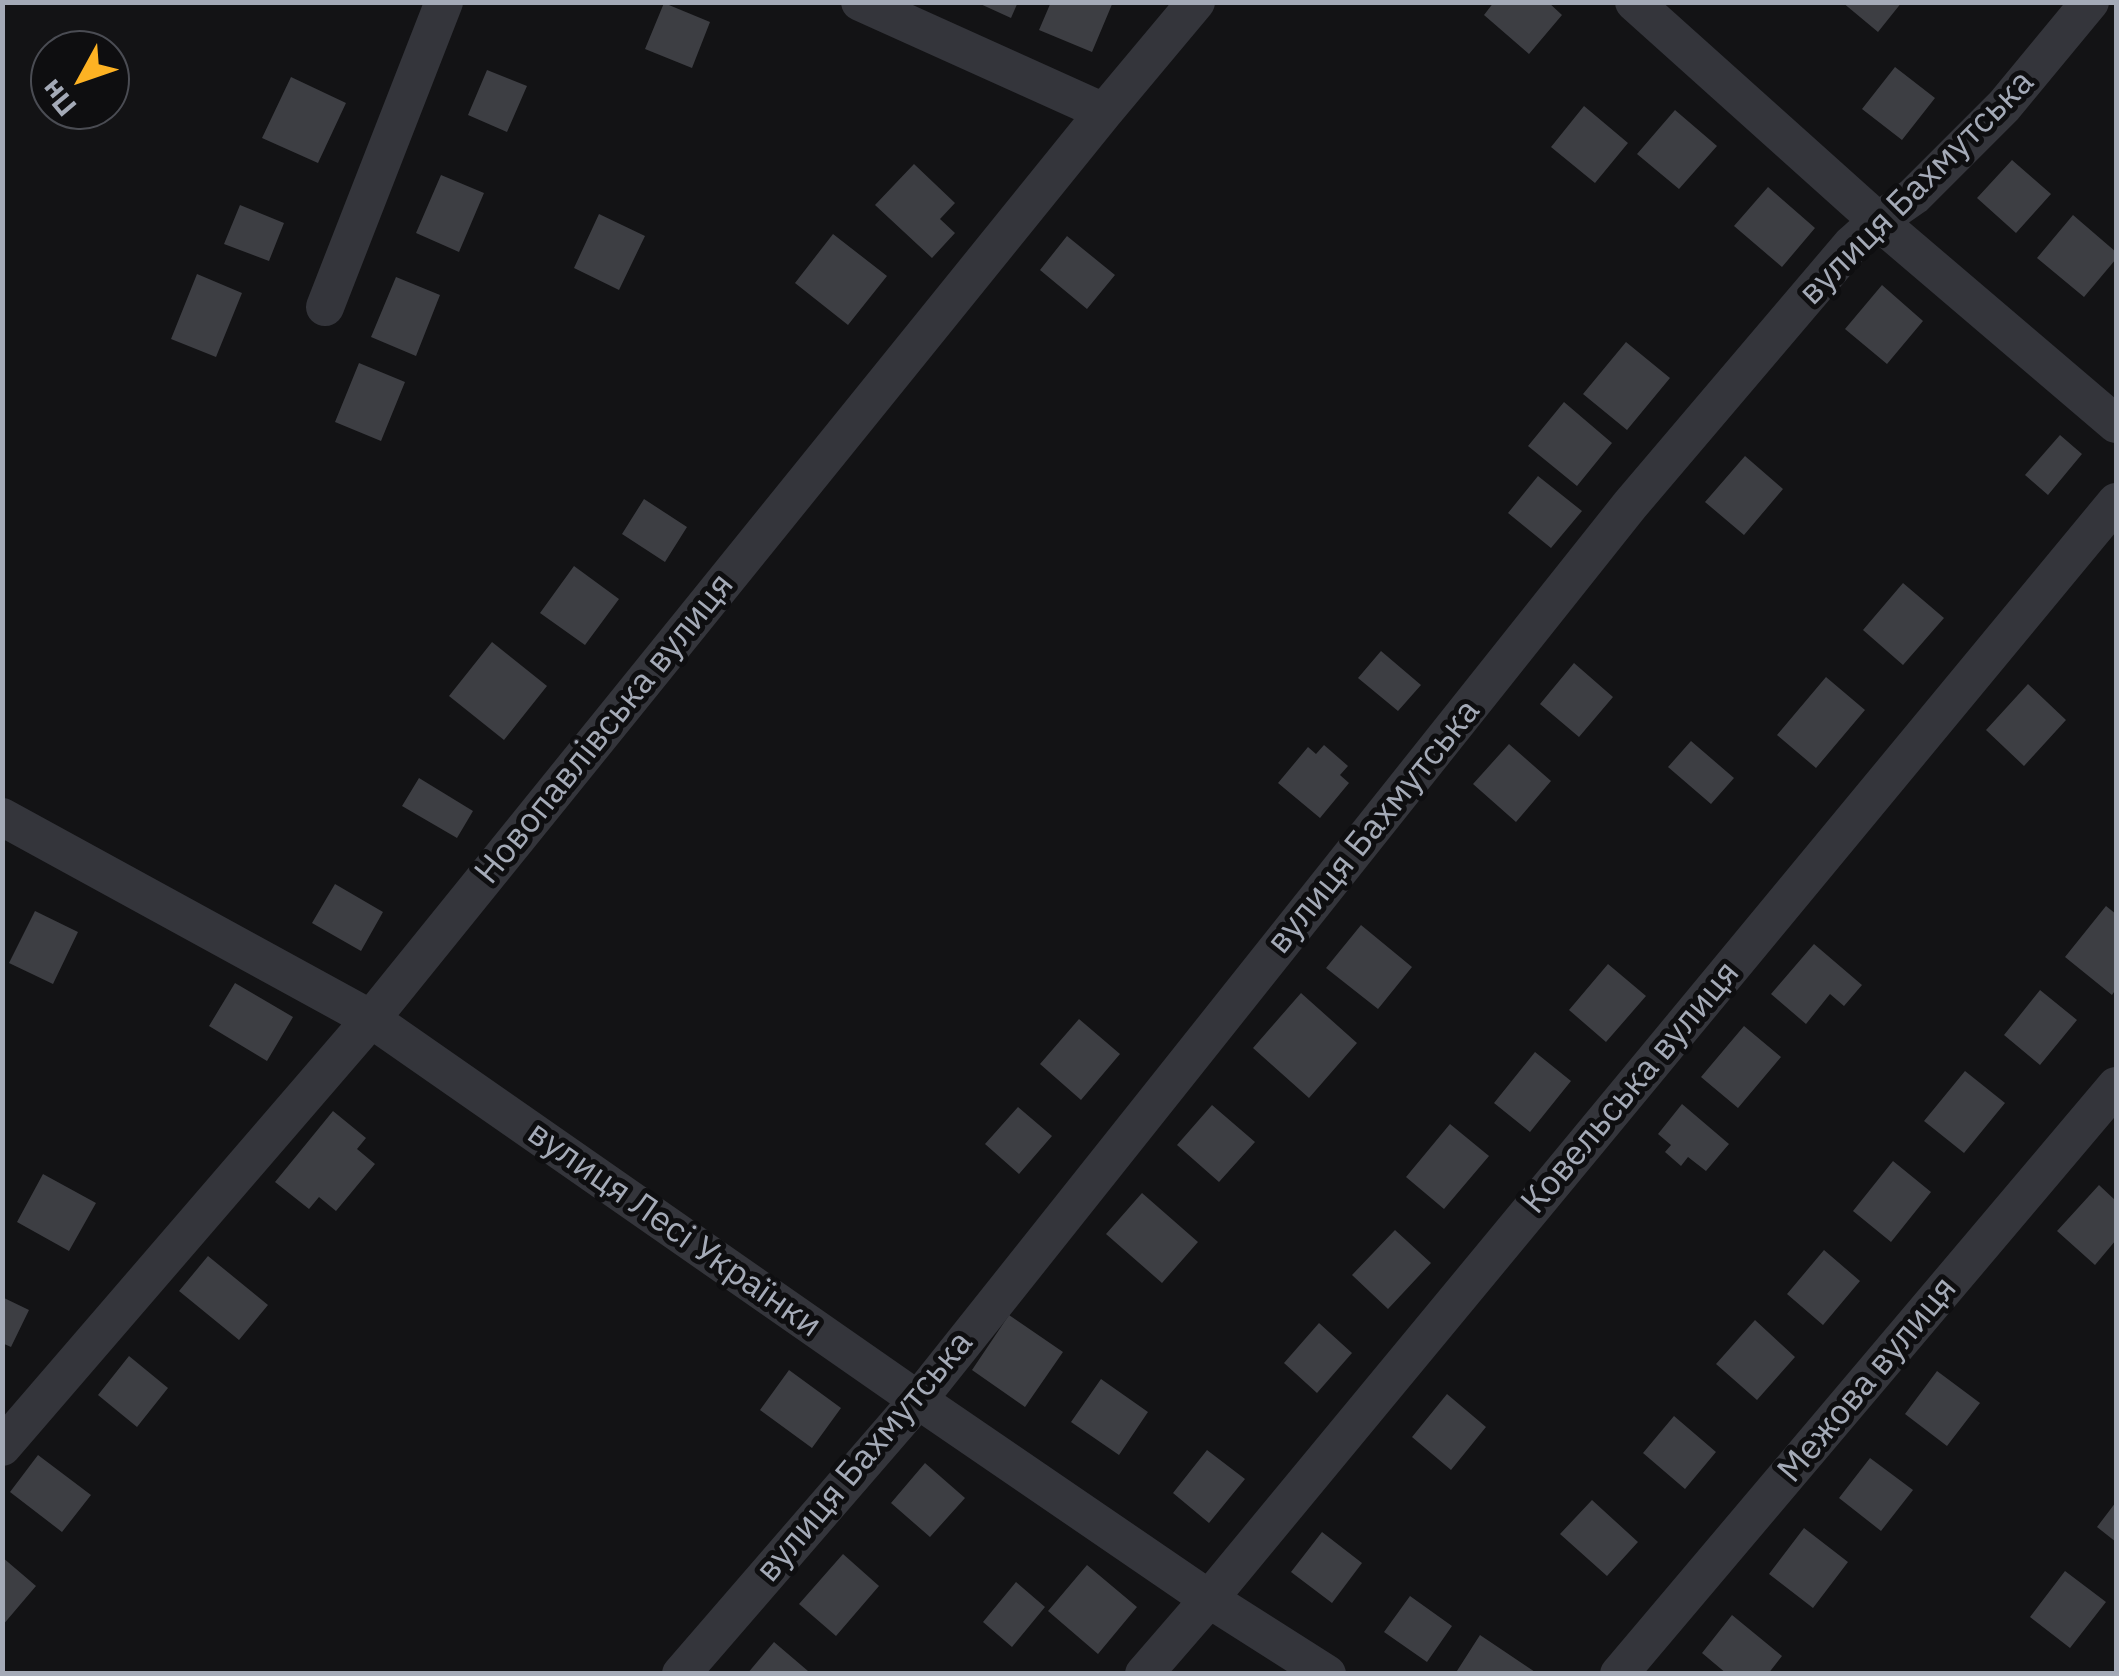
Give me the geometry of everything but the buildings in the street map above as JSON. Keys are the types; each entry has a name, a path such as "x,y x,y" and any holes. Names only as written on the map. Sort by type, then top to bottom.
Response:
{"street":[{"path":"326,307 444,2"},
{"name":"Новопавлівська вулиця","path":"2,1447 371,1019 1196,2"},
{"path":"1634,2 1878,221 2116,424"},
{"name":"вулиця Бахмутська","path":"680,1674 918,1400 1630,505 1851,245 1914,196 2004,106 2090,2"},
{"path":"865,3 1104,112"},
{"name":"Ковельська вулиця","path":"1144,1674 2116,502"},
{"name":"вулиця Лесі Українки","path":"2,816 371,1019 918,1400 1209,1599 1327,1674"},
{"name":"Межова вулиця","path":"1619,1674 2116,1086"}]}
